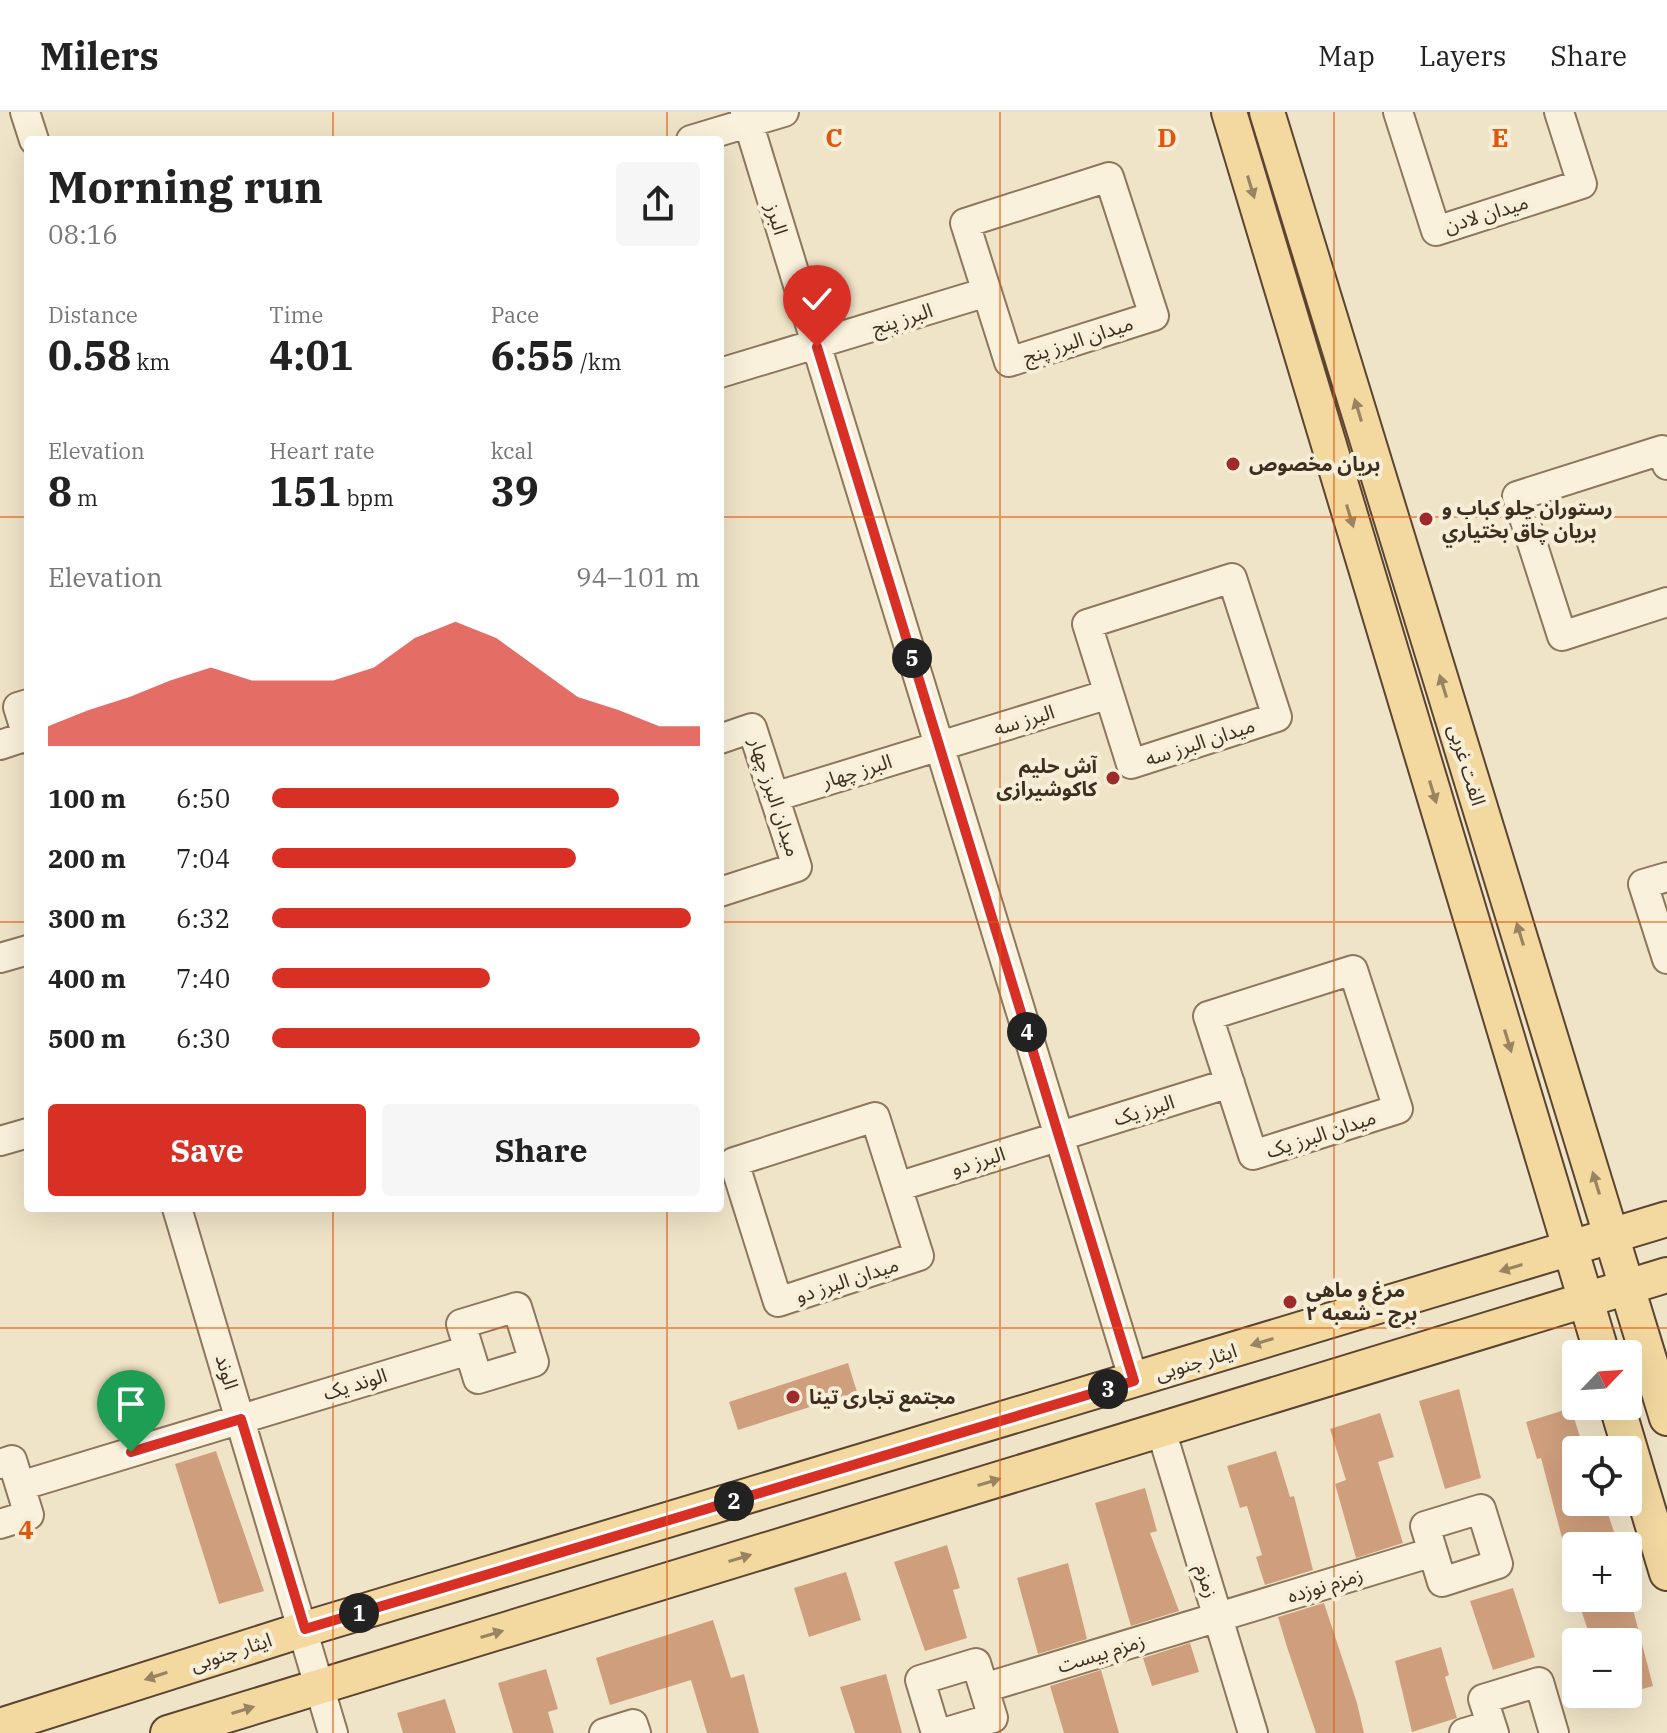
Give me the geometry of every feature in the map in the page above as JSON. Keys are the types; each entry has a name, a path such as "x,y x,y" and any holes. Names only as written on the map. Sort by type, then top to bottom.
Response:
{"main road":[{"name":"الفت غربی","path":"1229,112 1598,1340"},
{"name":"الفت غربی","path":"1267,112 1667,1418"},
{"name":"ایثار جنوبی","path":"0,1726 305,1629 1667,1219"},
{"path":"168,1733 1667,1275"},
{"path":"1621,1420 1667,1573"}],"street":[{"path":"25,112 33,136"},
{"path":"701,136 746,117 784,112"},
{"name":"میدان لادن","path":"1398,112 1436,231 1582,184 1562,113"},
{"name":"البرز","path":"746,117 1134,1381"},
{"name":"میدان البرز پنج","path":"1109,177 1154,316 1009,362 987,292 965,223 1109,177"},
{"name":"البرز پنج","path":"724,372 817,347 987,292"},
{"path":"1667,465 1662,450 1517,496 1562,636 1667,602"},
{"name":"میدان البرز سه","path":"1232,578 1277,717 1131,764 1109,694 1087,624 1232,578"},
{"name":"البرز سه","path":"939,746 1109,694"},
{"path":"24,705 18,707 24,726"},
{"name":"میدان البرز چهار","path":"724,738 752,728 797,867 724,891"},
{"path":"0,745 24,739"},
{"name":"البرز چهار","path":"774,797 939,746"},
{"path":"1667,877 1643,884 1667,959"},
{"path":"0,958 24,951"},
{"name":"میدان البرز یک","path":"1353,970 1398,1109 1253,1155 1230,1083 1208,1016 1353,970"},
{"name":"البرز یک","path":"1059,1136 1230,1083"},
{"name":"میدان البرز دو","path":"875,1117 897,1187 919,1256 778,1302 734,1162 875,1117"},
{"path":"0,1141 24,1134"},
{"name":"البرز دو","path":"897,1187 1059,1136"},
{"name":"الوند","path":"178,1212 305,1629 333,1733"},
{"name":"الوند یک","path":"20,1486 469,1350"},
{"name":"زمزم","path":"1161,1430 1253,1733"},
{"path":"0,1464 12,1460 29,1515 0,1524"},
{"name":"زمزم نوزده","path":"1218,1617 1433,1552"},
{"name":"زمزم بیست","path":"984,1688 1218,1617"},
{"path":"936,1733 920,1680 976,1663 993,1718 943,1733"},
{"path":"1483,1730 1483,1699 1539,1682 1554,1733"},
{"path":"604,1733 633,1724 636,1733"}],"building":[{"name":"مجتمع تجاری تینا","path":"848,1363 857,1392 738,1430 729,1402"},
{"path":"1459,1389 1481,1478 1445,1489 1419,1401"},
{"path":"1562,1411 1562,1420 1575,1420 1580,1436 1562,1436 1562,1516 1609,1516 1614,1532 1562,1532 1562,1538 1541,1458 1537,1459 1526,1422"},
{"path":"1380,1413 1394,1457 1378,1462 1403,1543 1356,1558 1335,1484 1346,1480 1330,1429"},
{"path":"216,1451 264,1591 219,1604 175,1464"},
{"path":"1276,1451 1290,1497 1294,1496 1313,1570 1265,1585 1256,1557 1262,1555 1247,1506 1240,1508 1227,1466"},
{"path":"1145,1488 1157,1531 1150,1533 1179,1611 1131,1626 1095,1503"},
{"path":"947,1545 960,1588 953,1590 967,1638 925,1651 894,1562"},
{"path":"1068,1563 1087,1639 1038,1654 1017,1578"},
{"path":"846,1572 861,1620 809,1637 794,1588"},
{"path":"1513,1588 1535,1657 1493,1670 1470,1601"},
{"path":"1324,1603 1364,1733 1316,1733 1287,1647 1278,1617"},
{"path":"1582,1612 1634,1612 1638,1628 1587,1628"},
{"path":"713,1620 731,1678 744,1674 759,1733 707,1733 691,1680 610,1705 596,1658"},
{"path":"1190,1643 1199,1672 1152,1686 1143,1658"},
{"path":"1642,1644 1653,1686 1642,1689"},
{"path":"1441,1647 1449,1675 1445,1677 1457,1718 1412,1732 1395,1661"},
{"path":"546,1669 558,1709 548,1712 554,1733 513,1733 498,1683"},
{"path":"1101,1670 1119,1733 1064,1733 1050,1686"},
{"path":"886,1674 902,1733 855,1733 840,1687"},
{"path":"445,1699 456,1733 403,1733 397,1713"}],"place":[{"name":"بریان مخصوص","path":"1233,464"},
{"name":"رستوران چلو كباب و بريان چاق بختياري","path":"1426,519"},
{"name":"آش حلیم کاکوشیرازی","path":"1113,778"},
{"name":"مرغ و ماهی برج - شعبه ۲","path":"1290,1302"},
{"name":"مجتمع تجاری تینا","path":"793,1397"}],"route":[{"path":"131,1452 241,1419 305,1629 1134,1381 817,347"}]}
